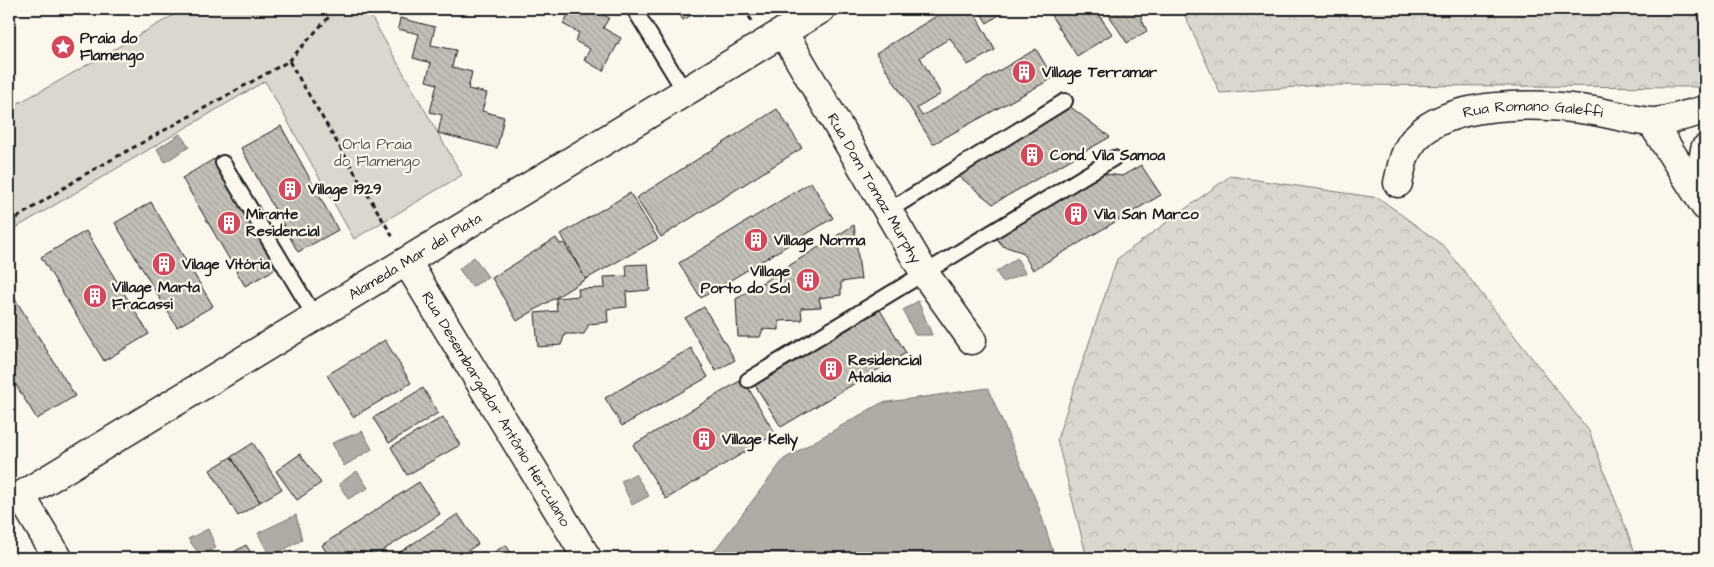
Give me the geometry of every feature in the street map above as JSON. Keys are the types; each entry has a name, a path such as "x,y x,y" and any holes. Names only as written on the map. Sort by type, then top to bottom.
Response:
{"street":[{"name":"Alameda Mar del Plata","path":"15,500 821,9"},
{"name":"Rua Dom Tomaz Murphy","path":"783,32 925,274 972,340"},
{"name":"Rua Romano Galeffi","path":"1398,184 1402,163 1408,147 1420,133 1439,121 1461,112 1493,108 1540,107 1593,111 1652,123 1705,110"},
{"path":"1652,123 1704,204"},
{"path":"1704,204 1702,169 1705,149"},
{"name":"Rua Desembargador Antônio Herculano","path":"407,262 587,558"},
{"path":"15,500 58,558"}],"lane":[{"path":"634,9 685,92"},
{"path":"888,211 1065,101"},
{"path":"748,380 1114,158"},
{"path":"223,163 315,317"}],"path":[{"path":"289,61 336,9"}],"green space":[{"name":"Orla Praia do Flamengo","path":"184,9 375,9 369,13 462,175 354,239 265,81 9,232 9,108"},
{"path":"1182,9 1705,9 1705,87 1321,85 1220,93"},
{"path":"1230,176 1379,198 1445,247 1589,431 1637,558 1087,558 1057,439 1117,259"}],"shaded area":[{"path":"180,134 189,147 165,162 157,149"},
{"path":"474,257 488,277 472,287 459,269"},
{"path":"1017,258 1025,273 1003,282 996,272"},
{"path":"918,301 932,335 915,335 903,310"},
{"path":"988,388 1039,508 1055,558 709,558 784,459 881,403"},
{"path":"362,431 372,449 344,466 332,443"},
{"path":"357,471 368,488 348,499 339,484"},
{"path":"635,474 649,496 632,505 621,481"},
{"path":"296,515 302,540 270,557 258,533"},
{"path":"208,529 216,548 200,555 188,539"}],"building":[{"path":"561,9 598,9 597,11 609,18 603,28 621,38 603,71 584,60 590,49 575,41 579,33 563,24 569,13"},
{"path":"676,9 702,9 683,20"},
{"name":"Village Terramar","path":"948,9 972,9 995,50 968,65 950,38 920,57 941,94 917,108 922,116 1036,49 1053,78 933,144 876,53"},
{"path":"978,9 1008,9 987,23"},
{"path":"1047,9 1095,9 1112,34 1077,56"},
{"path":"1105,9 1144,9 1141,18 1147,31 1127,43"},
{"path":"400,18 435,27 431,45 456,50 452,67 472,72 468,89 487,93 482,111 504,117 497,148 438,133 442,115 430,112 437,84 426,81 431,63 413,58 419,34 398,29"},
{"name":"Cond. Vila Samoa","path":"1068,105 1110,137 993,204 955,173"},
{"path":"777,109 802,148 661,237 636,198"},
{"name":"Village 1929","path":"281,126 338,230 298,252 241,148"},
{"name":"Mirante Residencial","path":"214,159 277,268 245,286 182,178"},
{"name":"Vila San Marco","path":"1141,165 1161,195 1033,270 1022,252 1003,246 992,233 1091,172 1122,176"},
{"name":"Village Norma","path":"811,182 833,218 701,298 679,263"},
{"path":"630,193 658,239 586,279 561,234"},
{"name":"Vilage Vitória","path":"151,202 213,306 177,327 115,223"},
{"name":"Village Porto do Sol","path":"854,225 861,279 841,282 841,295 819,298 821,307 801,308 802,320 779,321 779,330 763,329 760,337 738,337 736,299"},
{"name":"Village Marta Fracassi","path":"86,231 149,334 104,361 41,257"},
{"path":"556,238 560,244 564,243 586,279 517,321 492,278"},
{"path":"648,264 650,290 626,292 627,307 607,309 608,322 589,324 584,334 565,334 561,345 538,347 535,313 557,311 556,298 579,296 578,289 605,288 604,277 627,276 626,265"},
{"path":"9,289 75,396 37,419 9,374"},
{"path":"704,307 735,360 716,371 685,318"},
{"name":"Residencial Atalaia","path":"880,310 906,353 781,427 755,385"},
{"path":"385,340 411,383 353,417 327,375"},
{"path":"691,348 708,377 622,426 605,398"},
{"name":"Village Kelly","path":"743,379 775,434 666,499 633,445"},
{"path":"423,388 438,413 389,443 373,418"},
{"path":"443,417 460,445 407,475 391,447"},
{"path":"253,443 282,489 260,502 231,457"},
{"path":"300,454 321,483 297,500 276,471"},
{"path":"231,457 260,502 238,516 210,470"},
{"path":"419,482 440,514 371,558 330,558 322,545"},
{"path":"458,514 478,544 457,558 391,558"},
{"path":"246,545 254,558 224,558"},
{"path":"506,545 514,558 484,558"}],"place":[{"name":"Praia do Flamengo","path":"63,47"},
{"name":"Village Terramar","path":"1024,72"},
{"name":"Cond. Vila Samoa","path":"1032,155"},
{"name":"Village 1929","path":"290,189"},
{"name":"Vila San Marco","path":"1076,214"},
{"name":"Mirante Residencial","path":"229,223"},
{"name":"Village Norma","path":"756,240"},
{"name":"Vilage Vitória","path":"164,264"},
{"name":"Village Porto do Sol","path":"808,280"},
{"name":"Village Marta Fracassi","path":"95,296"},
{"name":"Residencial Atalaia","path":"831,369"},
{"name":"Village Kelly","path":"704,439"}]}
